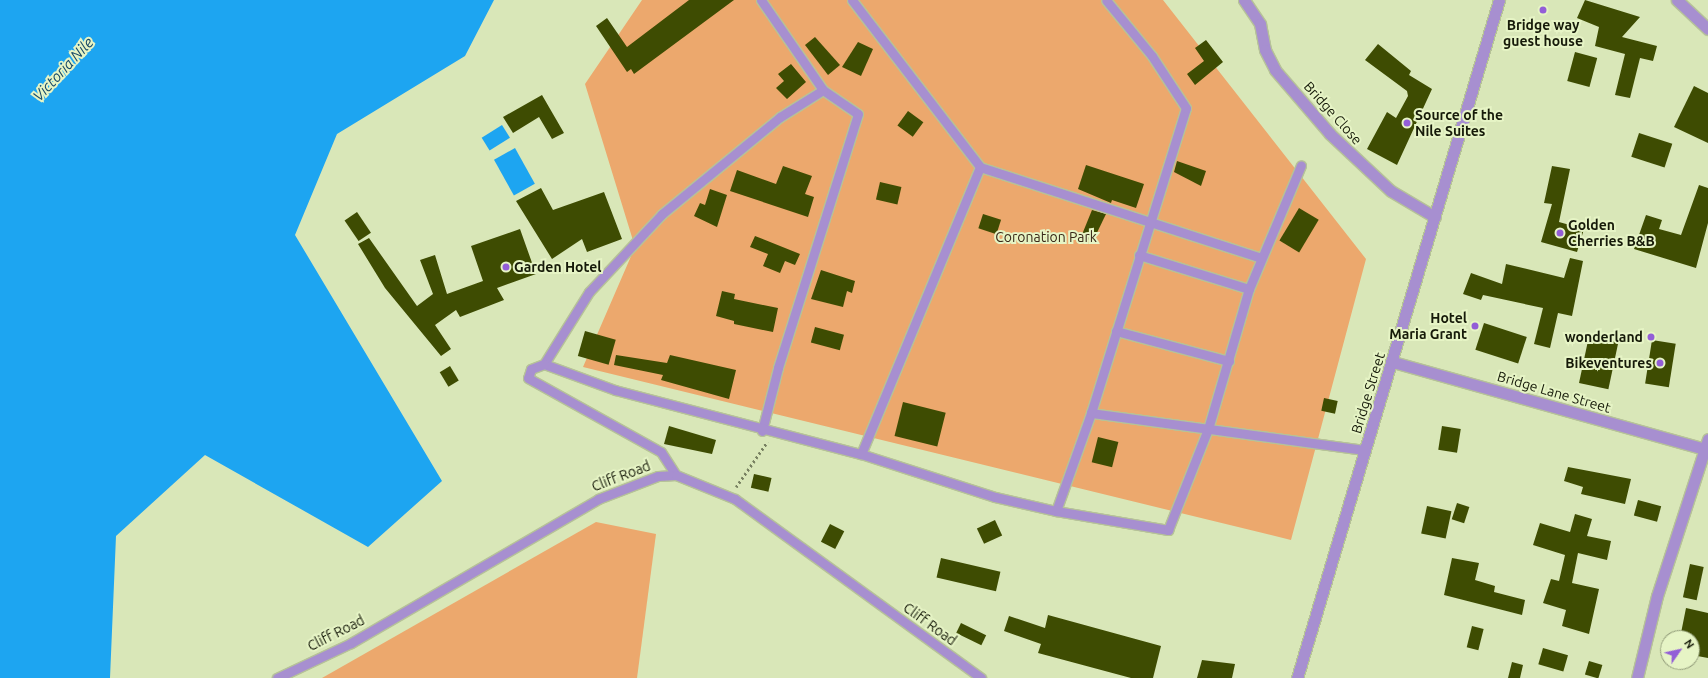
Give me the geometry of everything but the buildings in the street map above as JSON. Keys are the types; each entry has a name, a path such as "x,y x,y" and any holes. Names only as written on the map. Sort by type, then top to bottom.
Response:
{"street":[{"name":"Bridge Close","path":"1244,0 1260,24 1265,50 1275,70 1330,134 1391,191 1435,217"},
{"name":"Bridge Street","path":"1297,678 1393,362 1500,0"},
{"path":"1677,0 1708,29"},
{"name":"Bridge Lane Street","path":"1393,362 1707,446"},
{"path":"1637,678 1657,596 1707,446"}],"lane":[{"path":"760,0 823,90 858,114 778,368 762,430"},
{"path":"852,0 980,167 1149,223 1261,258"},
{"path":"1056,511 1091,413 1186,108 1152,56 1106,0"},
{"path":"676,475 661,452 528,378 531,369 544,364 589,292 662,214 780,117 823,90"},
{"path":"544,364 615,390 773,433 860,454 995,497 1056,511 1168,530 1208,429 1249,288 1302,165"},
{"path":"860,454 980,167"},
{"path":"1139,255 1249,288"},
{"path":"1116,331 1229,361"},
{"path":"1091,413 1366,450"},
{"name":"Cliff Road","path":"277,678 351,643 598,499 658,476 676,475 729,496 981,678"}],"path":[{"path":"729,496 773,433"}],"green space":[{"name":"Coronation Park","path":"642,0 1163,0 1366,259 1291,540 583,367 635,247 585,84"},
{"path":"596,522 656,534 637,678 322,678"}],"water":[{"name":"Victoria Nile","path":"0,0 494,0 465,56 337,134 295,235 442,481 368,547 205,455 116,536 110,678 0,678"},
{"path":"502,125 510,138 490,150 482,138"},
{"path":"515,148 535,184 514,195 494,160"}],"place":[{"name":"Bridge way guest house","path":"1543,10"},
{"name":"Source of the Nile Suites","path":"1407,123"},
{"name":"Golden Cherries B&B","path":"1560,233"},
{"name":"Garden Hotel","path":"506,267"},
{"name":"Hotel Maria Grant","path":"1475,326"},
{"name":"wonderland","path":"1651,337"},
{"name":"Bikeventures","path":"1660,363"}]}
